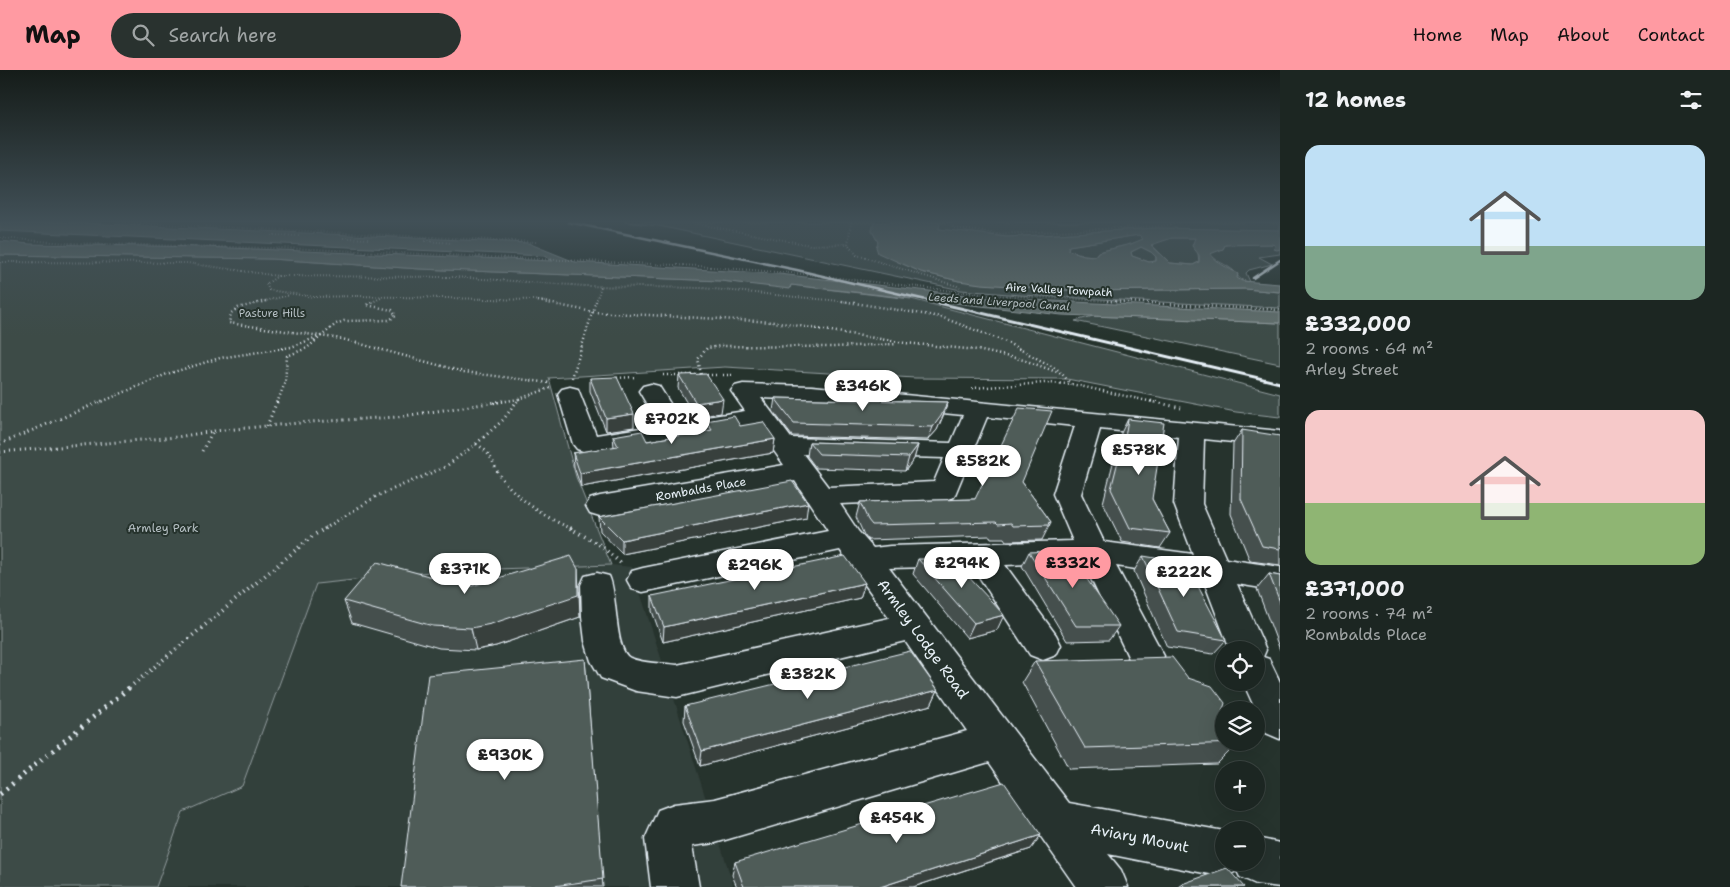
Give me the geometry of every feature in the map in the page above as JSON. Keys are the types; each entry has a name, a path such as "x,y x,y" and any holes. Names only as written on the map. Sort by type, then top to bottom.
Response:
{"street":[{"path":"566,387 586,444 674,430 752,404 812,393 1280,438"},
{"path":"651,391 674,430"},
{"name":"Armley Lodge Road","path":"752,404 856,550 1104,887"},
{"path":"801,471 944,491 978,409"},
{"path":"1090,419 1067,494 1093,551 1146,656"},
{"path":"1192,430 1188,504 1244,641"},
{"path":"801,471 961,451"},
{"name":"Rombalds Place","path":"600,506 801,471"},
{"path":"636,574 856,550 890,557 1093,551 1280,579"},
{"path":"980,554 1043,645"},
{"path":"597,585 605,654 614,666 636,675 678,681 912,626"},
{"path":"1265,691 1280,721"},
{"path":"675,887 668,838 674,826 715,821 998,741"},
{"name":"Aviary Mount","path":"1057,822 1215,852"},
{"path":"1265,863 1280,866"}],"path":[{"name":"Aire Valley Towpath","path":"552,260 751,269 930,290 1017,297 1280,310"},
{"path":"876,260 960,287"},
{"path":"0,262 187,263 278,276 454,277 601,286 702,288 835,300 941,317 1006,342 1057,369 1071,384"},
{"path":"278,276 266,284 269,290 314,298 356,296 533,300 593,312 775,322 905,343 977,350 1024,360 1062,374"},
{"path":"293,295 238,308 231,313 229,323 321,335 464,372 566,387 601,286"},
{"path":"267,426 285,383 287,356 307,348 336,324 344,321 389,320 396,316 392,310 366,305 381,298"},
{"path":"0,444 167,374 220,358 291,347 321,335"},
{"path":"701,374 698,359 707,348 722,346 834,346 905,343"},
{"path":"0,452 177,437 267,426 398,416 519,399 502,420 476,444 444,467 377,496 314,535 0,794"},
{"path":"202,451 214,431"},
{"path":"476,444 488,451 502,479 526,502 558,523 576,530 600,545 618,562 636,574"}],"shaded area":[{"path":"611,565 632,567 734,887 156,887 183,812 242,786 316,584 439,571"}],"green space":[{"name":"Armley Park","path":"0,260 288,260 420,269 721,281 790,288 791,285 911,299 1280,394 1280,417 1236,412 1067,379 915,378 725,367 549,378 576,477 611,565 439,571 316,584 242,786 183,812 156,887 0,887"},
{"path":"820,260 895,260 921,272 959,281 1080,291 1245,289 1280,292 1280,308 1020,295 961,290"},
{"path":"1167,260 1199,260 1199,262 1193,265 1170,263"},
{"path":"1218,260 1265,260 1272,264 1249,270 1246,273 1250,282 1240,278 1233,270"},
{"path":"1093,316 1280,323 1280,364 1075,321"}],"water":[{"name":"Leeds and Liverpool Canal","path":"288,260 553,261 551,260 570,260 575,262 779,274 991,298 1280,312 1280,323 1062,315 791,285 790,289 721,281 420,269"},
{"path":"894,260 1144,260 1149,262 1167,260 1170,263 1193,265 1199,260 1216,260 1238,274 1237,278 1242,281 1280,284 1280,292 1245,289 1080,291 981,284 921,272"}],"building":[{"path":"706,374 723,399 696,403 679,375"},
{"path":"617,377 634,414 606,418 590,378"},
{"path":"775,398 948,402 933,427 794,423"},
{"path":"1019,408 1052,411 1022,482 1051,522 1048,523 1050,525 1013,526 1011,523 998,524 996,522 872,525 868,520 860,502 975,499"},
{"path":"734,416 740,426 763,422 775,439 580,473 573,453 618,446 613,436 642,431 647,441 712,430 706,421"},
{"path":"1128,419 1164,423 1152,499 1170,533 1130,528 1111,489"},
{"path":"1242,430 1280,436 1280,549 1262,546 1241,499"},
{"path":"809,442 918,445 909,457 819,454"},
{"path":"792,481 808,503 622,540 599,517"},
{"path":"1067,550 1119,626 1076,626 1029,552"},
{"path":"571,556 578,569 578,595 491,624 471,628 433,626 344,601 377,562 472,586"},
{"path":"845,556 865,583 664,627 652,596"},
{"path":"1143,556 1186,563 1226,640 1178,632"},
{"path":"918,559 952,559 1004,615 974,623"},
{"path":"1269,574 1280,576 1280,602"},
{"path":"910,651 938,690 702,751 685,706"},
{"path":"1172,657 1188,678 1212,686 1223,701 1215,701 1215,744 1085,748 1035,661"},
{"path":"585,659 603,879 547,887 401,887 428,675"},
{"path":"1004,782 1041,835 880,887 744,887 735,862"},
{"path":"1219,871 1230,871 1244,887 1185,887 1182,884"}],"railway":[{"path":"750,260 935,302"},
{"path":"1253,278 1280,260"},
{"path":"930,301 1280,383"}],"park label":[{"name":"Pasture Hills","path":"272,313"}]}
